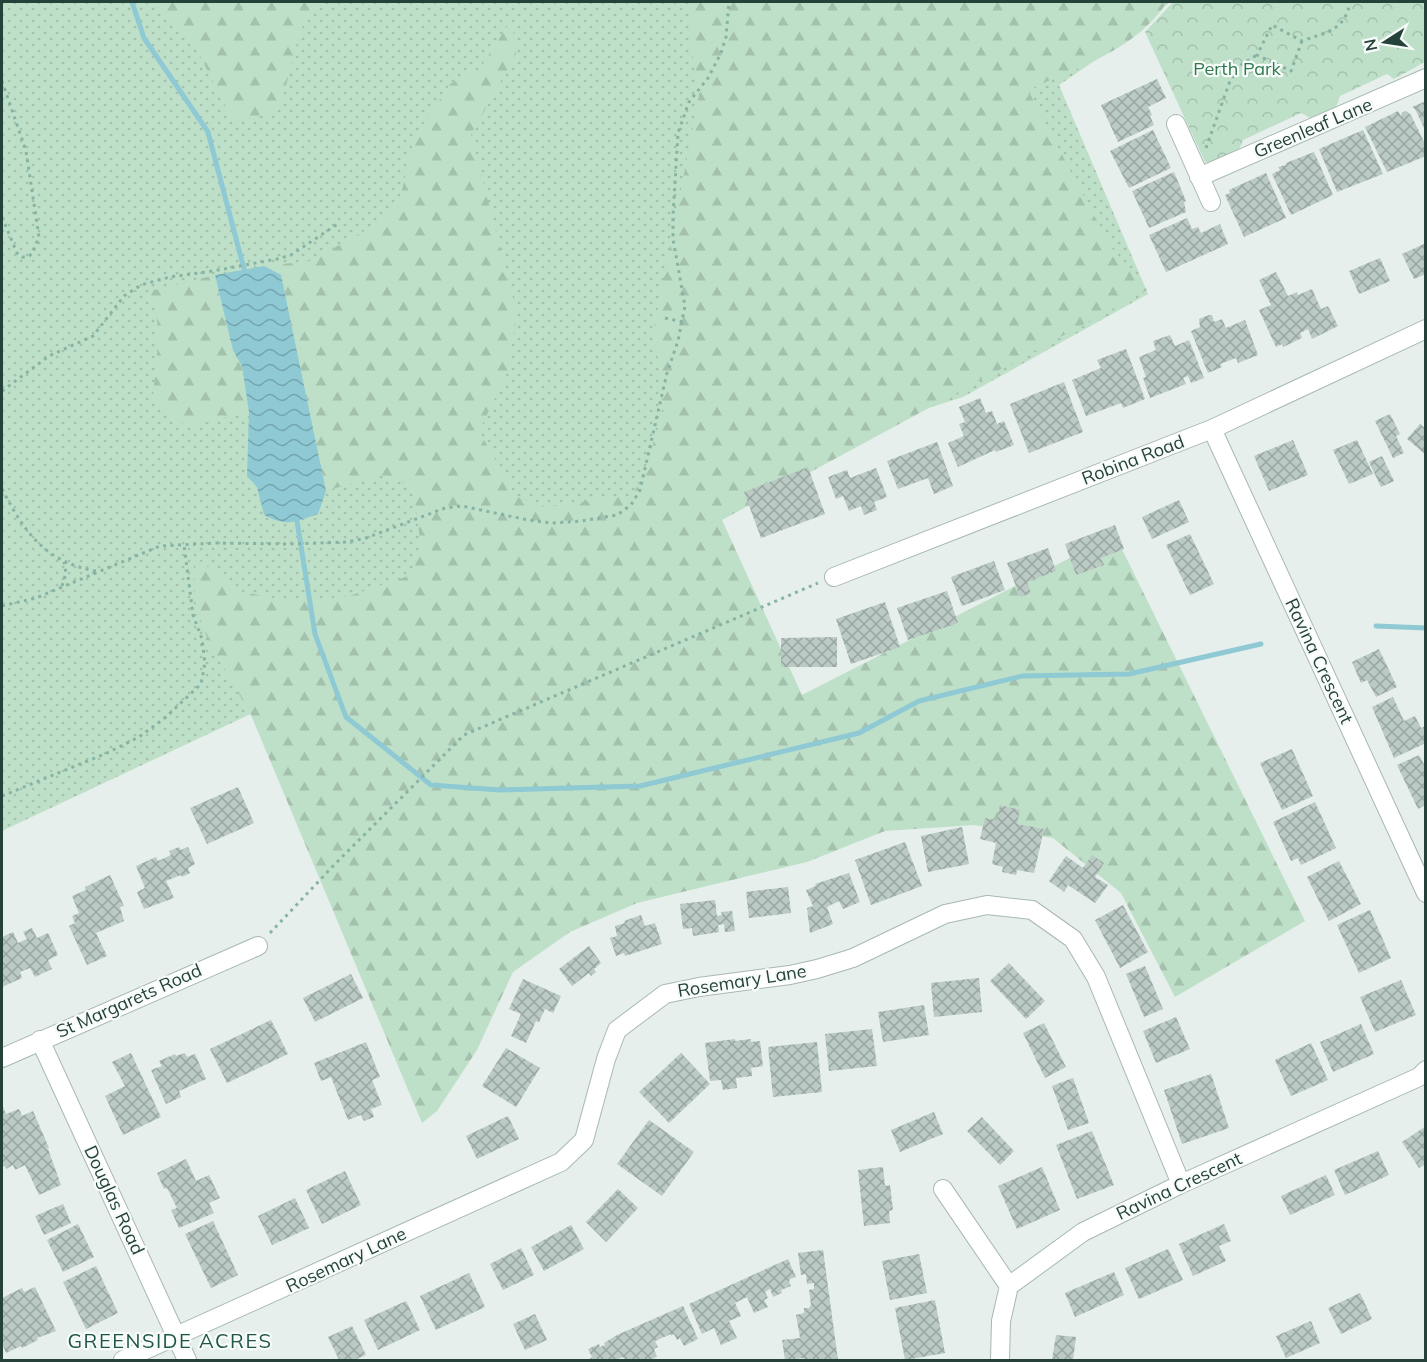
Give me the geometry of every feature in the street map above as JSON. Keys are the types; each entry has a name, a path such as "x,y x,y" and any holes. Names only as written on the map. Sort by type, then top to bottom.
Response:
{"street":[{"name":"Greenleaf Lane","path":"1199,177 1425,78"},
{"path":"1176,124 1211,202"},
{"name":"Robina Road","path":"834,577 1212,429 1425,329"},
{"name":"Ravina Crescent","path":"1212,429 1425,893"},
{"name":"Rosemary Lane","path":"123,1360 177,1338 561,1162 584,1140 606,1059 617,1030 665,994 817,969 853,958 945,914 987,905 1032,910 1073,939 1096,977 1181,1184"},
{"name":"St Margarets Road","path":"2,1058 258,946"},
{"name":"Douglas Road","path":"40,1040 187,1360"},
{"name":"Ravina Crescent","path":"1009,1286 1083,1232 1181,1184 1419,1077 1425,1070"},
{"path":"943,1189 1009,1286 1001,1321 1000,1360"}],"path":[{"path":"2,606 36,598 160,546 347,542 366,538 444,508 462,506 551,523 617,515 631,505 640,490 685,306 674,251 672,216 678,133 689,102 715,68 721,53 726,37 729,2"},
{"path":"1205,153 1230,81 1242,64 1257,56 1272,25 1302,41 1336,29 1348,13 1350,2"},
{"path":"1257,56 1291,71 1302,41"},
{"path":"2,81 18,124 29,164 39,237 32,254 22,257 17,253 2,217"},
{"path":"2,392 49,356 93,336 124,296 141,285 170,277 277,260 291,255 339,223"},
{"path":"665,318 682,322"},
{"path":"2,489 16,516 38,542 57,559 79,568 98,571"},
{"path":"2,796 139,737 166,717 201,684 205,663 202,639 193,615 184,545"},
{"path":"62,586 66,573 64,562"},
{"path":"258,946 335,864 464,735 721,623 834,577"}],"green space":[{"path":"2,2 1169,2 1147,25 1059,85 1148,294 963,397 841,436 2,831"},
{"path":"148,2 318,2 300,31 280,109 234,123 192,40"},
{"path":"691,2 1167,2 1154,19 1122,45 1104,56 1028,90 1110,246 1147,290 722,520 802,695 1115,535 1305,921 1175,997 1121,893 1053,838 974,825 885,831 807,862 637,903 570,932 513,972 477,1050 437,1111 422,1123 251,715 208,640 196,608 194,585 196,558 239,591 292,602 349,596 411,575 421,548 413,486 380,475 326,491 281,275 264,266 311,261 373,226 398,207 414,138 450,84 479,70 510,22 515,38 516,54 471,134 517,314 506,376 479,431 516,496 540,507 630,496 641,482 664,409 654,328 699,97 689,35 689,4"},
{"name":"Perth Park","path":"1173,2 1425,2 1425,62 1394,79 1387,74 1340,96 1334,112 1314,120 1301,113 1243,140 1238,152 1215,162 1205,162 1145,32"},
{"path":"215,275 232,350 242,366 249,412 190,426 172,420 153,400 158,331 155,309 147,292"}],"water":[{"path":"264,266 281,275 326,491 318,514 291,522 279,521 264,515 257,487 247,476 249,412 242,366 233,350 215,275"}],"building":[{"path":"1157,79 1166,98 1148,107 1154,125 1118,142 1101,105"},
{"path":"1426,101 1426,132 1412,107"},
{"path":"1398,111 1401,116 1402,112 1406,111 1411,115 1426,146 1426,156 1387,172 1365,127"},
{"path":"1153,130 1171,168 1129,188 1110,151"},
{"path":"1363,130 1383,174 1337,192 1319,149"},
{"path":"1314,152 1333,195 1291,215 1272,174 1280,170 1278,167"},
{"path":"1174,172 1186,201 1184,202 1186,212 1149,228 1132,191"},
{"path":"1266,173 1286,218 1244,237 1225,195 1230,193 1229,190"},
{"path":"1187,218 1192,229 1198,227 1201,233 1220,224 1228,244 1166,272 1149,235"},
{"path":"1426,243 1426,274 1414,279 1402,254"},
{"path":"1380,258 1390,281 1359,294 1349,271"},
{"path":"1276,272 1288,296 1297,292 1298,295 1312,289 1321,309 1328,306 1338,326 1312,339 1308,329 1300,333 1302,338 1283,347 1282,344 1276,347 1259,310 1271,305 1259,280"},
{"path":"1212,315 1214,322 1222,319 1226,328 1245,320 1258,355 1238,363 1236,358 1220,364 1222,367 1208,373 1191,331 1200,327 1199,319"},
{"path":"1170,335 1175,346 1189,340 1204,378 1191,383 1188,376 1183,378 1186,384 1150,398 1139,357 1156,350 1153,341"},
{"path":"1126,349 1145,399 1123,408 1121,403 1086,416 1072,380 1101,368 1097,360"},
{"path":"1064,382 1083,432 1029,453 1010,404"},
{"path":"980,398 986,413 992,411 997,424 1004,421 1014,445 996,452 995,450 958,467 948,443 964,436 959,424 965,422 959,407"},
{"path":"1390,414 1400,434 1396,436 1404,453 1393,458 1375,421"},
{"path":"1420,424 1426,429 1426,455 1407,439"},
{"path":"1293,440 1308,475 1269,491 1254,456"},
{"path":"1357,440 1373,474 1349,484 1333,450"},
{"path":"937,442 953,486 934,494 928,478 898,489 887,461"},
{"path":"1382,456 1394,481 1381,487 1369,462"},
{"path":"808,467 825,514 761,538 744,492"},
{"path":"876,468 887,497 874,502 877,510 864,515 861,506 849,511 843,496 836,499 828,477 847,470 850,478"},
{"path":"1179,500 1189,522 1152,539 1142,517"},
{"path":"1115,525 1124,549 1101,558 1104,565 1076,575 1065,544"},
{"path":"1190,534 1214,584 1190,595 1166,545"},
{"path":"1048,548 1056,571 1027,582 1031,593 1020,597 1007,563"},
{"path":"994,561 1005,590 962,606 951,577"},
{"path":"947,591 958,623 908,640 897,608"},
{"path":"885,602 900,647 851,664 836,619"},
{"path":"837,637 837,667 781,667 781,638"},
{"path":"1379,649 1397,687 1376,697 1367,680 1361,683 1352,662"},
{"path":"1393,697 1404,721 1415,716 1421,728 1426,726 1426,743 1394,758 1372,707"},
{"path":"1292,749 1313,796 1282,810 1260,763"},
{"path":"1419,755 1426,768 1426,805 1418,809 1397,765"},
{"path":"238,787 254,823 207,844 190,808"},
{"path":"1315,802 1336,848 1301,865 1298,858 1291,861 1273,822"},
{"path":"1000,805 1020,810 1017,824 1044,829 1034,873 1017,870 1016,875 1002,872 1003,867 992,864 996,843 980,839 985,818 997,820"},
{"path":"962,827 969,864 928,872 921,836"},
{"path":"905,842 922,886 871,905 855,860"},
{"path":"179,847 181,850 188,847 195,864 188,868 190,873 166,881 174,898 144,909 137,892 145,888 136,866 156,857 158,861 171,855 169,851"},
{"path":"1092,855 1104,863 1095,877 1108,885 1095,903 1068,885 1064,892 1049,881 1066,856 1083,868"},
{"path":"1339,861 1361,904 1329,921 1307,877"},
{"path":"849,873 860,902 843,909 839,901 827,907 833,924 810,933 807,908 813,906 806,890 816,886 815,884"},
{"path":"110,875 124,906 120,907 124,921 96,933 107,956 87,965 69,926 75,923 72,916 79,913 72,896"},
{"path":"788,887 791,913 749,918 746,892"},
{"path":"715,900 717,916 722,915 721,912 732,911 735,931 725,932 724,924 718,925 719,932 693,936 692,928 683,929 680,904"},
{"path":"1123,905 1148,952 1120,968 1095,920"},
{"path":"1370,910 1391,958 1359,973 1337,925"},
{"path":"641,915 645,926 655,923 662,944 625,956 624,953 616,956 610,938 617,936 615,926"},
{"path":"32,928 37,938 48,933 58,955 48,960 52,969 35,977 30,968 20,972 22,978 2,987 2,937 13,932 18,943 27,939 23,932"},
{"path":"589,946 601,963 594,969 596,972 591,976 589,973 572,986 559,969"},
{"path":"1009,963 1045,1001 1026,1019 990,981"},
{"path":"1145,966 1163,1009 1144,1017 1126,974"},
{"path":"351,974 363,998 315,1022 303,998"},
{"path":"979,978 982,1012 934,1017 931,983"},
{"path":"523,979 561,996 553,1013 545,1009 539,1022 536,1021 526,1043 511,1036 521,1014 509,1009"},
{"path":"1401,980 1416,1015 1375,1032 1360,997"},
{"path":"924,1005 929,1035 883,1042 878,1012"},
{"path":"1176,1017 1190,1049 1156,1063 1143,1031"},
{"path":"271,1020 288,1054 227,1083 210,1049"},
{"path":"1044,1023 1066,1067 1045,1078 1023,1033"},
{"path":"1361,1024 1374,1054 1333,1072 1320,1042"},
{"path":"872,1029 877,1066 829,1071 825,1034"},
{"path":"735,1039 735,1041 751,1039 751,1042 760,1041 763,1066 751,1068 752,1076 736,1078 737,1088 723,1090 721,1080 710,1081 705,1043"},
{"path":"366,1042 380,1077 372,1080 382,1105 371,1109 374,1117 364,1121 361,1115 348,1120 331,1077 321,1081 314,1063"},
{"path":"817,1042 822,1092 773,1097 768,1047"},
{"path":"1311,1043 1328,1080 1291,1096 1275,1060"},
{"path":"506,1048 540,1068 516,1107 482,1086"},
{"path":"131,1053 161,1117 123,1135 105,1096 125,1086 112,1062"},
{"path":"185,1053 187,1057 195,1054 206,1079 179,1091 181,1097 166,1104 151,1070 162,1066 159,1061 175,1054 176,1056"},
{"path":"681,1053 710,1084 669,1123 639,1092"},
{"path":"1211,1074 1229,1128 1182,1144 1164,1090"},
{"path":"1073,1078 1089,1123 1068,1130 1052,1086"},
{"path":"2,1105 6,1114 19,1109 22,1116 33,1111 49,1148 45,1149 48,1149 61,1185 39,1195 25,1165 15,1170 13,1165 6,1169 5,1166 2,1167"},
{"path":"934,1112 943,1134 900,1152 891,1130"},
{"path":"508,1116 519,1139 477,1159 466,1136"},
{"path":"982,1117 1014,1151 1000,1165 967,1131"},
{"path":"649,1120 694,1152 662,1196 617,1164"},
{"path":"1426,1126 1426,1164 1419,1168 1402,1142"},
{"path":"1092,1131 1114,1185 1077,1199 1056,1145"},
{"path":"1378,1151 1389,1175 1345,1195 1334,1170"},
{"path":"186,1159 196,1181 209,1175 220,1198 209,1203 214,1213 179,1228 171,1210 177,1208 167,1188 164,1189 157,1173"},
{"path":"883,1167 885,1186 890,1185 893,1210 889,1211 890,1223 864,1226 858,1170"},
{"path":"1042,1167 1060,1210 1017,1229 998,1186"},
{"path":"345,1171 361,1205 322,1224 306,1190"},
{"path":"1326,1175 1335,1195 1290,1215 1281,1196"},
{"path":"618,1189 638,1208 606,1242 586,1222"},
{"path":"295,1198 309,1228 272,1245 258,1216"},
{"path":"63,1204 71,1223 44,1235 35,1216"},
{"path":"213,1221 238,1275 211,1288 185,1234"},
{"path":"78,1224 94,1257 63,1272 47,1240"},
{"path":"1224,1224 1231,1241 1219,1246 1226,1261 1193,1276 1179,1244"},
{"path":"571,1225 584,1249 544,1271 531,1247"},
{"path":"521,1248 534,1275 503,1290 490,1264"},
{"path":"1168,1249 1183,1280 1139,1299 1125,1268"},
{"path":"823,1250 838,1360 804,1360 804,1358 785,1360 782,1340 800,1338 796,1315 804,1313 804,1308 809,1308 811,1305 809,1290 814,1289 814,1283 807,1284 806,1274 801,1275 798,1253"},
{"path":"919,1254 927,1293 890,1300 882,1261"},
{"path":"788,1259 796,1277 790,1279 791,1286 781,1290 782,1293 773,1297 770,1289 765,1292 768,1298 764,1300 768,1307 754,1313 747,1297 735,1303 741,1316 729,1321 737,1338 721,1345 714,1328 702,1334 689,1304"},
{"path":"96,1266 118,1313 86,1329 63,1282"},
{"path":"1114,1272 1124,1295 1075,1317 1065,1293"},
{"path":"469,1273 485,1307 436,1330 420,1296"},
{"path":"35,1287 56,1331 37,1338 38,1340 22,1348 21,1346 6,1353 2,1343 2,1298 22,1288 24,1292"},
{"path":"1360,1293 1372,1319 1341,1334 1328,1308"},
{"path":"935,1300 945,1353 905,1360 895,1308"},
{"path":"406,1301 420,1330 378,1350 364,1320"},
{"path":"683,1306 698,1339 684,1346 680,1338 677,1340 674,1334 671,1336 671,1334 655,1341 658,1347 654,1349 657,1357 649,1360 625,1360 623,1357 615,1360 591,1360 588,1349 599,1344 600,1347 605,1345 604,1343 617,1335"},
{"path":"535,1314 547,1340 525,1350 513,1324"},
{"path":"1311,1321 1320,1343 1286,1358 1276,1336"},
{"path":"352,1326 366,1355 354,1360 339,1360 328,1337"},
{"path":"1056,1335 1076,1337 1073,1360 1052,1360"}],"waterway":[{"path":"132,2 144,38 208,132 244,269"},
{"path":"297,521 315,634 346,717 431,785 500,790 640,786 859,733 919,701 1022,676 1129,674 1261,644"},
{"path":"1376,626 1426,628"}],"district":[{"name":"GREENSIDE ACRES","path":"170,1341"}]}
